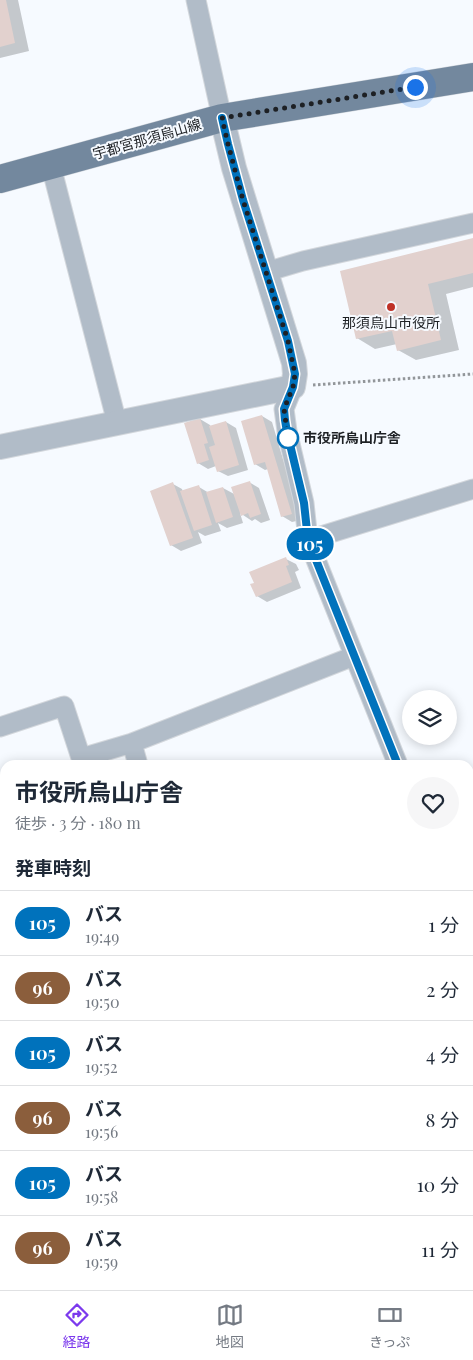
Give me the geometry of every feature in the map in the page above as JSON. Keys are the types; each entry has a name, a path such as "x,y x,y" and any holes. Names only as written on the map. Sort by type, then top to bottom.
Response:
{"main road":[{"name":"宇都宮那須烏山線","path":"0,179 222,118 473,77"}],"street":[{"path":"196,0 234,168 294,364 293,387 284,409 287,432 304,503 308,540 396,760"},
{"path":"51,166 117,423"},
{"path":"266,272 303,261 473,223"},
{"path":"0,447 293,387"},
{"path":"308,540 473,489"},
{"path":"0,727 64,706 80,758 132,743 354,656"},
{"path":"132,743 137,760"}],"path":[{"path":"293,387 473,374"}],"building":[{"path":"0,0 6,0 15,43 0,47"},
{"name":"那須烏山市役所","path":"473,238 473,273 428,284 441,340 397,351 392,331 356,339 340,271"},
{"path":"262,415 292,514 281,517 265,462 254,465 241,421"},
{"path":"200,418 208,443 204,444 209,460 197,464 184,423"},
{"path":"226,421 239,465 217,472 209,447 215,445 209,426"},
{"path":"250,481 261,514 250,518 248,513 241,516 231,487"},
{"path":"173,482 193,538 170,546 150,491"},
{"path":"199,485 212,525 194,531 180,491"},
{"path":"223,487 233,517 216,523 206,492"},
{"path":"286,557 289,565 286,566 292,582 256,597 250,584 254,583 249,572"}],"bus line":[{"name":"105","path":"222,118 248,216 294,364 293,387 284,409 287,432 304,503 308,540 396,760"}],"place":[{"name":"那須烏山市役所","path":"391,307"},
{"name":"市役所烏山庁舎","path":"288,438"}],"route":[{"path":"288,438 284,409 293,387 294,364 248,216 222,118 415,87"}]}
